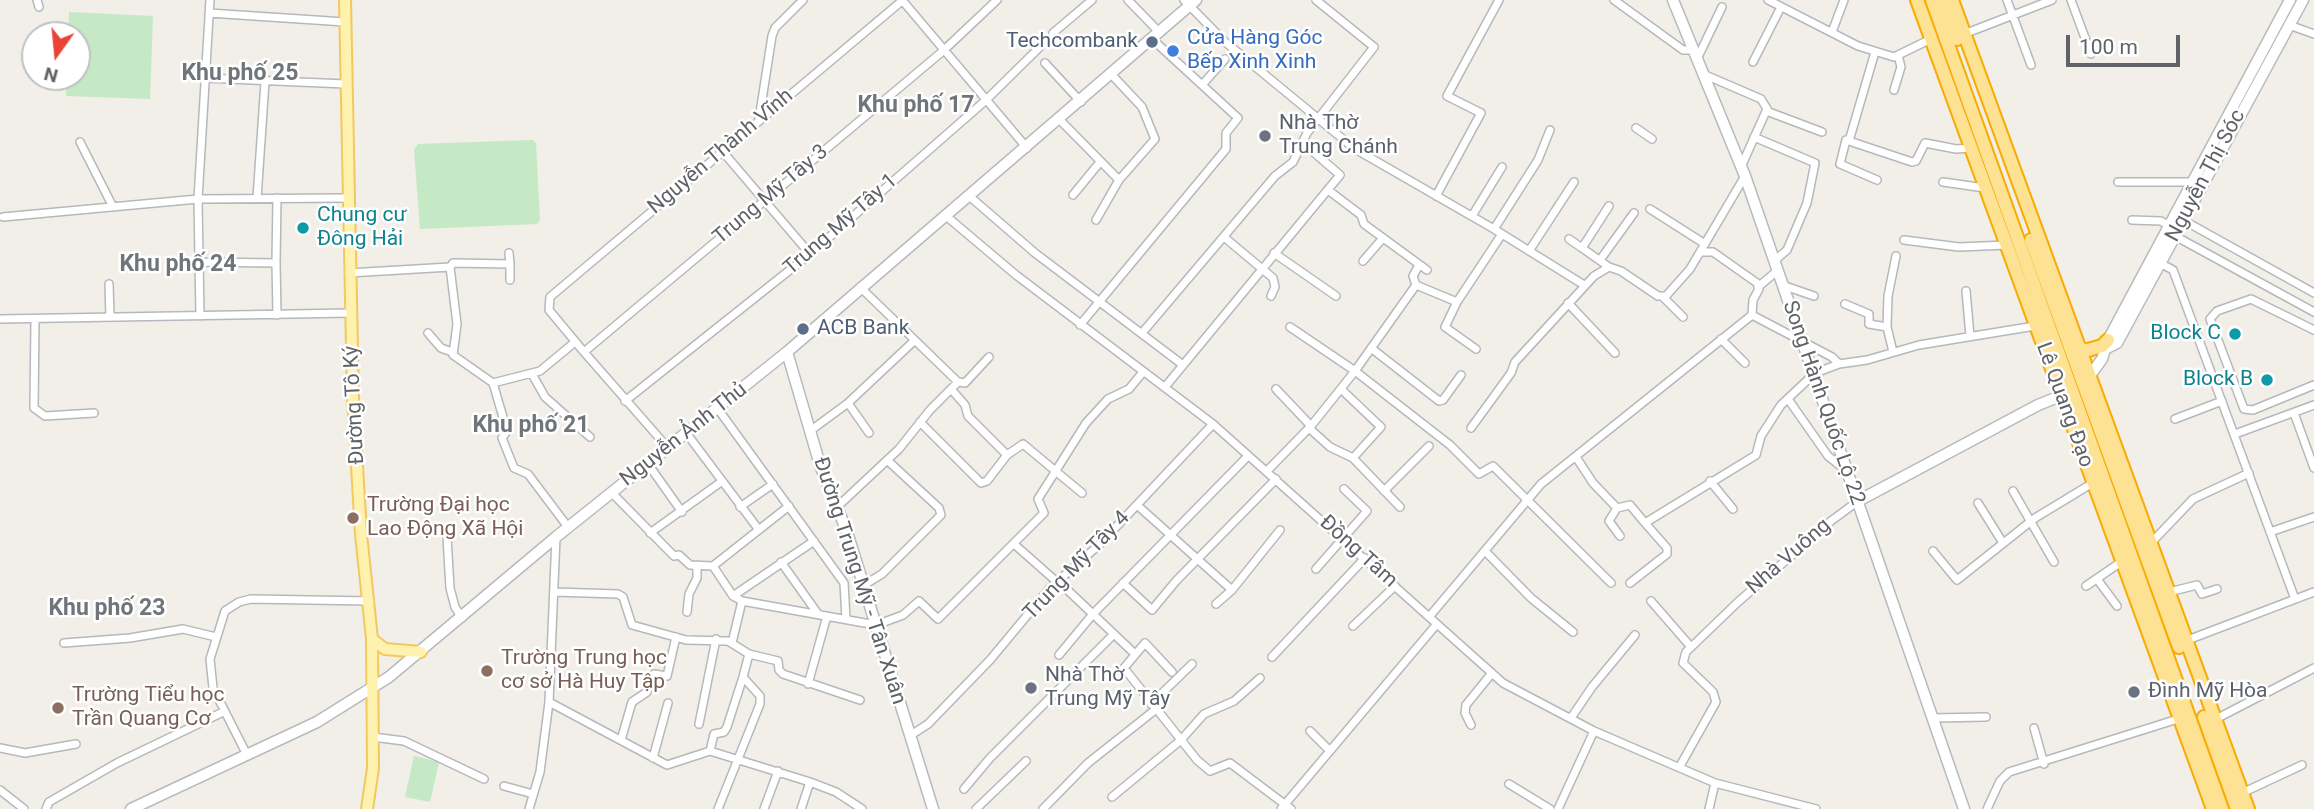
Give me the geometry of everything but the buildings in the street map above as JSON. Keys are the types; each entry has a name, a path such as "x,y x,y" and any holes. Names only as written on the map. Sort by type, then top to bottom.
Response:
{"highway":[{"name":"Lê Quang Đạo","path":"1917,0 2035,326 2077,387 2150,544 2169,593 2181,642 2237,809"},
{"name":"Lê Quang Đạo","path":"1932,0 2077,387 2248,809"},
{"name":"Lê Quang Đạo","path":"1942,0 2075,350"},
{"name":"Lê Quang Đạo","path":"1952,0 2075,350 2077,387 2098,479 2184,717 2222,809"},
{"path":"2075,350 2107,344"},
{"name":"Lê Quang Đạo","path":"2184,717 2213,809"}],"main road":[{"name":"Đường Tô Ký","path":"345,0 350,313 361,534 372,639 373,768 367,809"},
{"name":"Song Hành Quốc Lộ 22","path":"1673,0 1743,171 1964,809"},
{"name":"Nguyễn Thị Sóc","path":"2077,387 2107,344 2290,0"},
{"name":"Nguyễn Thị Sóc","path":"2107,344 2117,343 2303,0"},
{"name":"Nguyễn Ảnh Thủ","path":"131,809 317,722 373,689 462,618 568,527 787,352 968,195 1081,102 1190,2"},
{"name":"Đường Trung Mỹ - Tân Xuân","path":"787,352 810,431 864,586 932,809"},
{"name":"Nhà Vuông","path":"1858,501 2077,387"},
{"path":"372,639 385,649 421,652"}],"street":[{"path":"200,316 198,199 210,0"},
{"path":"759,120 772,36 803,0"},
{"path":"903,0 1027,148"},
{"name":"Nguyễn Thành Vĩnh","path":"575,342 549,310 550,297 903,0"},
{"name":"Trung Mỹ Tây 3","path":"584,352 943,51 997,0"},
{"path":"1076,0 1083,6"},
{"name":"Trung Mỹ Tây 1","path":"625,401 810,254 985,101 1050,36 1092,0"},
{"path":"1080,325 1226,149 1226,133 1238,118 1202,85 1156,36 1128,0"},
{"path":"1142,333 1275,176 1293,162 1318,118 1374,47 1316,0"},
{"path":"1436,196 1481,113 1447,96 1499,0"},
{"path":"1614,0 1683,50 1695,54 1722,7"},
{"path":"1768,0 1875,52 1894,57 1931,39"},
{"path":"1832,32 1844,0"},
{"path":"2007,0 2031,65"},
{"path":"1964,34 2052,0"},
{"path":"2071,0 2091,54"},
{"path":"1190,2 1279,89 1368,157 1494,229 1584,285"},
{"path":"1754,62 1781,7"},
{"path":"209,13 345,22"},
{"path":"2289,25 2314,34"},
{"path":"1875,52 1840,164 1878,180"},
{"path":"1894,90 1900,67 1898,55"},
{"path":"1202,85 1225,59"},
{"path":"1045,63 1081,102"},
{"path":"1703,74 1760,99 1767,109 1822,132"},
{"path":"1096,220 1119,180 1155,139 1142,107 1112,75"},
{"path":"205,78 346,84"},
{"path":"257,198 265,82"},
{"path":"1663,297 1690,269 1705,244 1743,171 1767,109"},
{"path":"1060,120 1119,180"},
{"path":"1636,128 1652,139"},
{"path":"1494,229 1538,160 1550,130"},
{"path":"1429,617 1541,484 1752,315 1758,287 1787,250 1807,203 1815,163 1754,137"},
{"path":"1847,140 1916,161 1925,143 1956,149 1970,148"},
{"path":"80,142 113,208"},
{"path":"1166,387 1340,175 1302,142"},
{"path":"723,152 810,254"},
{"path":"1073,195 1100,162"},
{"path":"1472,216 1502,167"},
{"path":"1529,251 1574,182"},
{"path":"1943,182 1985,188"},
{"path":"2118,182 2192,182"},
{"path":"1328,190 1361,215 1364,224 1427,270"},
{"path":"968,195 1099,303 1184,365"},
{"path":"276,198 277,315"},
{"path":"3,217 198,199 347,198"},
{"path":"1582,248 1609,205"},
{"path":"1650,209 1705,244"},
{"path":"1600,260 1634,213"},
{"name":"Đồng Tâm","path":"945,215 1080,325 1213,424 1503,683 1594,731 1715,783 1816,809"},
{"path":"2132,220 2161,222 2169,226"},
{"path":"2183,220 2314,293"},
{"path":"1476,349 1445,327 1457,302 1502,234"},
{"path":"2175,236 2314,312"},
{"path":"1224,237 1276,282 1271,296"},
{"path":"1363,261 1383,238"},
{"path":"1569,239 1609,267 1663,297 1683,317"},
{"path":"1904,240 1959,247 2007,246"},
{"path":"1700,253 1713,252 1747,274 1758,287"},
{"path":"509,253 510,280"},
{"path":"1274,253 1336,296"},
{"path":"1893,352 1887,327 1888,296 1896,256"},
{"path":"200,262 276,263"},
{"path":"349,273 450,267 453,263 510,264"},
{"path":"2160,263 2173,270 2295,599"},
{"path":"1419,265 1413,276 1416,285 1457,302"},
{"path":"450,267 457,324 452,352"},
{"path":"1471,428 1511,373 1515,362 1584,285 1609,267"},
{"path":"2251,299 2258,281"},
{"path":"2287,297 2294,282"},
{"path":"109,284 110,317"},
{"path":"1782,284 1814,296"},
{"path":"1267,471 1310,427 1341,389 1416,285"},
{"path":"860,287 958,382 965,383 989,357"},
{"path":"1966,291 1970,336"},
{"path":"2314,330 2251,299 2217,311 2211,317 2241,403 2247,410 2253,410 2314,384"},
{"path":"1568,303 1615,353"},
{"path":"1845,304 1868,314 1869,324 1887,327"},
{"path":"0,319 350,313"},
{"path":"1752,315 1839,364"},
{"path":"36,320 34,408 45,416 94,414"},
{"path":"1645,523 1756,455 1761,436 1787,399 1815,373 1839,364 1893,352 2035,326"},
{"path":"1290,327 1355,371 1450,445 1479,474 1493,466 1611,583"},
{"path":"428,334 441,348 452,352 471,370 493,383 507,432 502,438 514,468 528,474 568,527"},
{"path":"1721,339 1745,363"},
{"path":"810,431 848,403 914,341"},
{"path":"493,383 532,374 575,342 668,449"},
{"path":"1371,348 1439,401 1443,400 1461,375"},
{"path":"2209,365 2225,360"},
{"path":"713,566 733,596 742,601 876,625 903,615 919,601 938,619 1044,513 1038,499 1086,424 1108,398 1129,389 1143,372"},
{"path":"532,374 545,397 590,438"},
{"path":"837,507 887,460 958,382"},
{"path":"951,389 965,405 968,416 1007,455"},
{"path":"1276,389 1330,447 1353,458 1400,507"},
{"path":"1341,389 1381,426 1353,458"},
{"path":"1787,399 1828,456 1848,472"},
{"path":"2175,419 2222,401"},
{"path":"848,403 869,433"},
{"path":"2235,434 2314,405"},
{"path":"718,409 844,583 845,619"},
{"path":"2294,413 2314,468"},
{"path":"920,422 981,482 987,481 1007,455 1023,444 1058,470 1082,493"},
{"name":"Trung Mỹ Tây 4","path":"911,735 928,724 990,660 1058,581 1137,505 1213,424"},
{"path":"687,434 759,530"},
{"path":"1384,491 1429,446"},
{"path":"1059,655 1093,614 1248,456"},
{"path":"1576,457 1593,483 1617,508"},
{"path":"864,586 882,574 941,515 939,508 887,460"},
{"path":"648,464 682,512"},
{"path":"2150,544 2176,513 2202,493 2249,473"},
{"path":"1123,583 1152,610 1197,559 1276,479"},
{"path":"1933,551 1957,580 2031,521 2098,479"},
{"path":"1710,481 1732,509"},
{"path":"650,534 721,482"},
{"path":"740,507 773,484"},
{"path":"1316,569 1367,511 1344,489"},
{"path":"2013,491 2054,562"},
{"path":"611,492 650,534 674,556 678,555 690,565 713,566 789,506"},
{"name":"Nhà Vuông","path":"1691,647 1757,585 1858,501"},
{"path":"1978,503 2003,543"},
{"path":"1137,505 1231,590"},
{"path":"1620,536 1609,521 1617,508 1630,505 1667,548 1667,555 1630,583"},
{"path":"2270,533 2314,517"},
{"path":"1216,604 1231,590 1280,530"},
{"path":"446,537 450,588 455,607 462,618"},
{"path":"529,809 550,702 556,537"},
{"path":"733,596 814,541"},
{"path":"1013,544 1058,581 1135,654"},
{"path":"1485,551 1531,598 1573,632"},
{"path":"1272,657 1365,558"},
{"path":"2087,586 2126,559"},
{"path":"781,562 818,614"},
{"path":"687,612 690,594 697,578 697,565"},
{"path":"2097,579 2118,606"},
{"path":"2169,593 2197,585 2202,594 2217,590"},
{"path":"1353,626 1395,586"},
{"path":"554,592 618,594 623,597 632,625 676,637 716,639 732,643 749,654 778,662 780,672 808,684 860,699"},
{"path":"2181,642 2314,592"},
{"path":"246,754 213,688 210,659 225,611 239,602 251,599 370,601"},
{"path":"732,643 742,601"},
{"path":"1651,601 1691,647 1686,652 1684,663 1713,692 1716,702 1680,766"},
{"path":"808,684 827,615"},
{"path":"1172,672 1145,643 1124,668 1141,687 1153,707 1210,771 1230,763 1286,807 1436,625"},
{"path":"64,643 130,638 183,629 216,638"},
{"path":"964,789 990,758 1114,634"},
{"path":"1571,718 1635,635"},
{"path":"621,740 632,702 647,692 654,674 667,676 676,637"},
{"path":"699,724 716,639"},
{"path":"710,751 714,734 724,732 727,727 749,654"},
{"path":"1043,809 1088,763 1153,707 1192,664"},
{"path":"2214,720 2314,668"},
{"path":"1471,725 1465,713 1466,705 1492,673"},
{"path":"718,809 741,758 760,704 760,696 743,677"},
{"path":"1112,797 1181,740 1204,714 1234,701 1260,678"},
{"path":"550,702 653,758 671,765 710,751 741,758 836,792 862,809"},
{"path":"653,758 668,703"},
{"path":"46,809 49,802 117,763 223,712"},
{"path":"1933,718 1986,717"},
{"path":"1987,809 2000,781 2009,772 2044,764 2184,717"},
{"path":"2034,728 2044,764"},
{"path":"1310,731 1331,751"},
{"path":"1558,809 1594,731"},
{"path":"373,737 404,741 485,779"},
{"path":"0,748 25,753 76,744"},
{"path":"976,809 1026,761"},
{"path":"2242,793 2302,765"},
{"path":"764,809 778,771"},
{"path":"801,809 810,782"},
{"path":"1509,783 1550,809"},
{"path":"1709,809 1715,783"},
{"path":"504,786 533,794"},
{"path":"0,790 24,809"}],"green space":[{"path":"69,12 153,16 150,99 66,96 66,91 91,91 91,21 69,21"},
{"path":"533,140 536,143 540,220 537,224 420,229 414,150 418,144"},
{"path":"414,756 439,762 430,802 405,797"}],"place":[{"name":"Techcombank","path":"1152,42"},
{"name":"Cửa Hàng Góc Bếp Xinh Xinh","path":"1173,51"},
{"name":"Nhà Thờ Trung Chánh","path":"1265,136"},
{"name":"Chung cư Đông Hải","path":"303,228"},
{"name":"ACB Bank","path":"803,329"},
{"name":"Block C","path":"2235,334"},
{"name":"Block B","path":"2267,380"},
{"name":"Trường Đại học Lao Động Xã Hội","path":"353,518"},
{"name":"Trường Trung học cơ sở Hà Huy Tập","path":"487,671"},
{"name":"Nhà Thờ Trung Mỹ Tây","path":"1031,688"},
{"name":"Đình Mỹ Hòa","path":"2134,692"},
{"name":"Trường Tiểu học Trần Quang Cơ","path":"58,708"}],"district":[{"name":"Khu phố 25","path":"240,74"},
{"name":"Khu phố 17","path":"916,106"},
{"name":"Khu phố 24","path":"178,265"},
{"name":"Khu phố 21","path":"531,426"},
{"name":"Khu phố 23","path":"107,609"}]}
